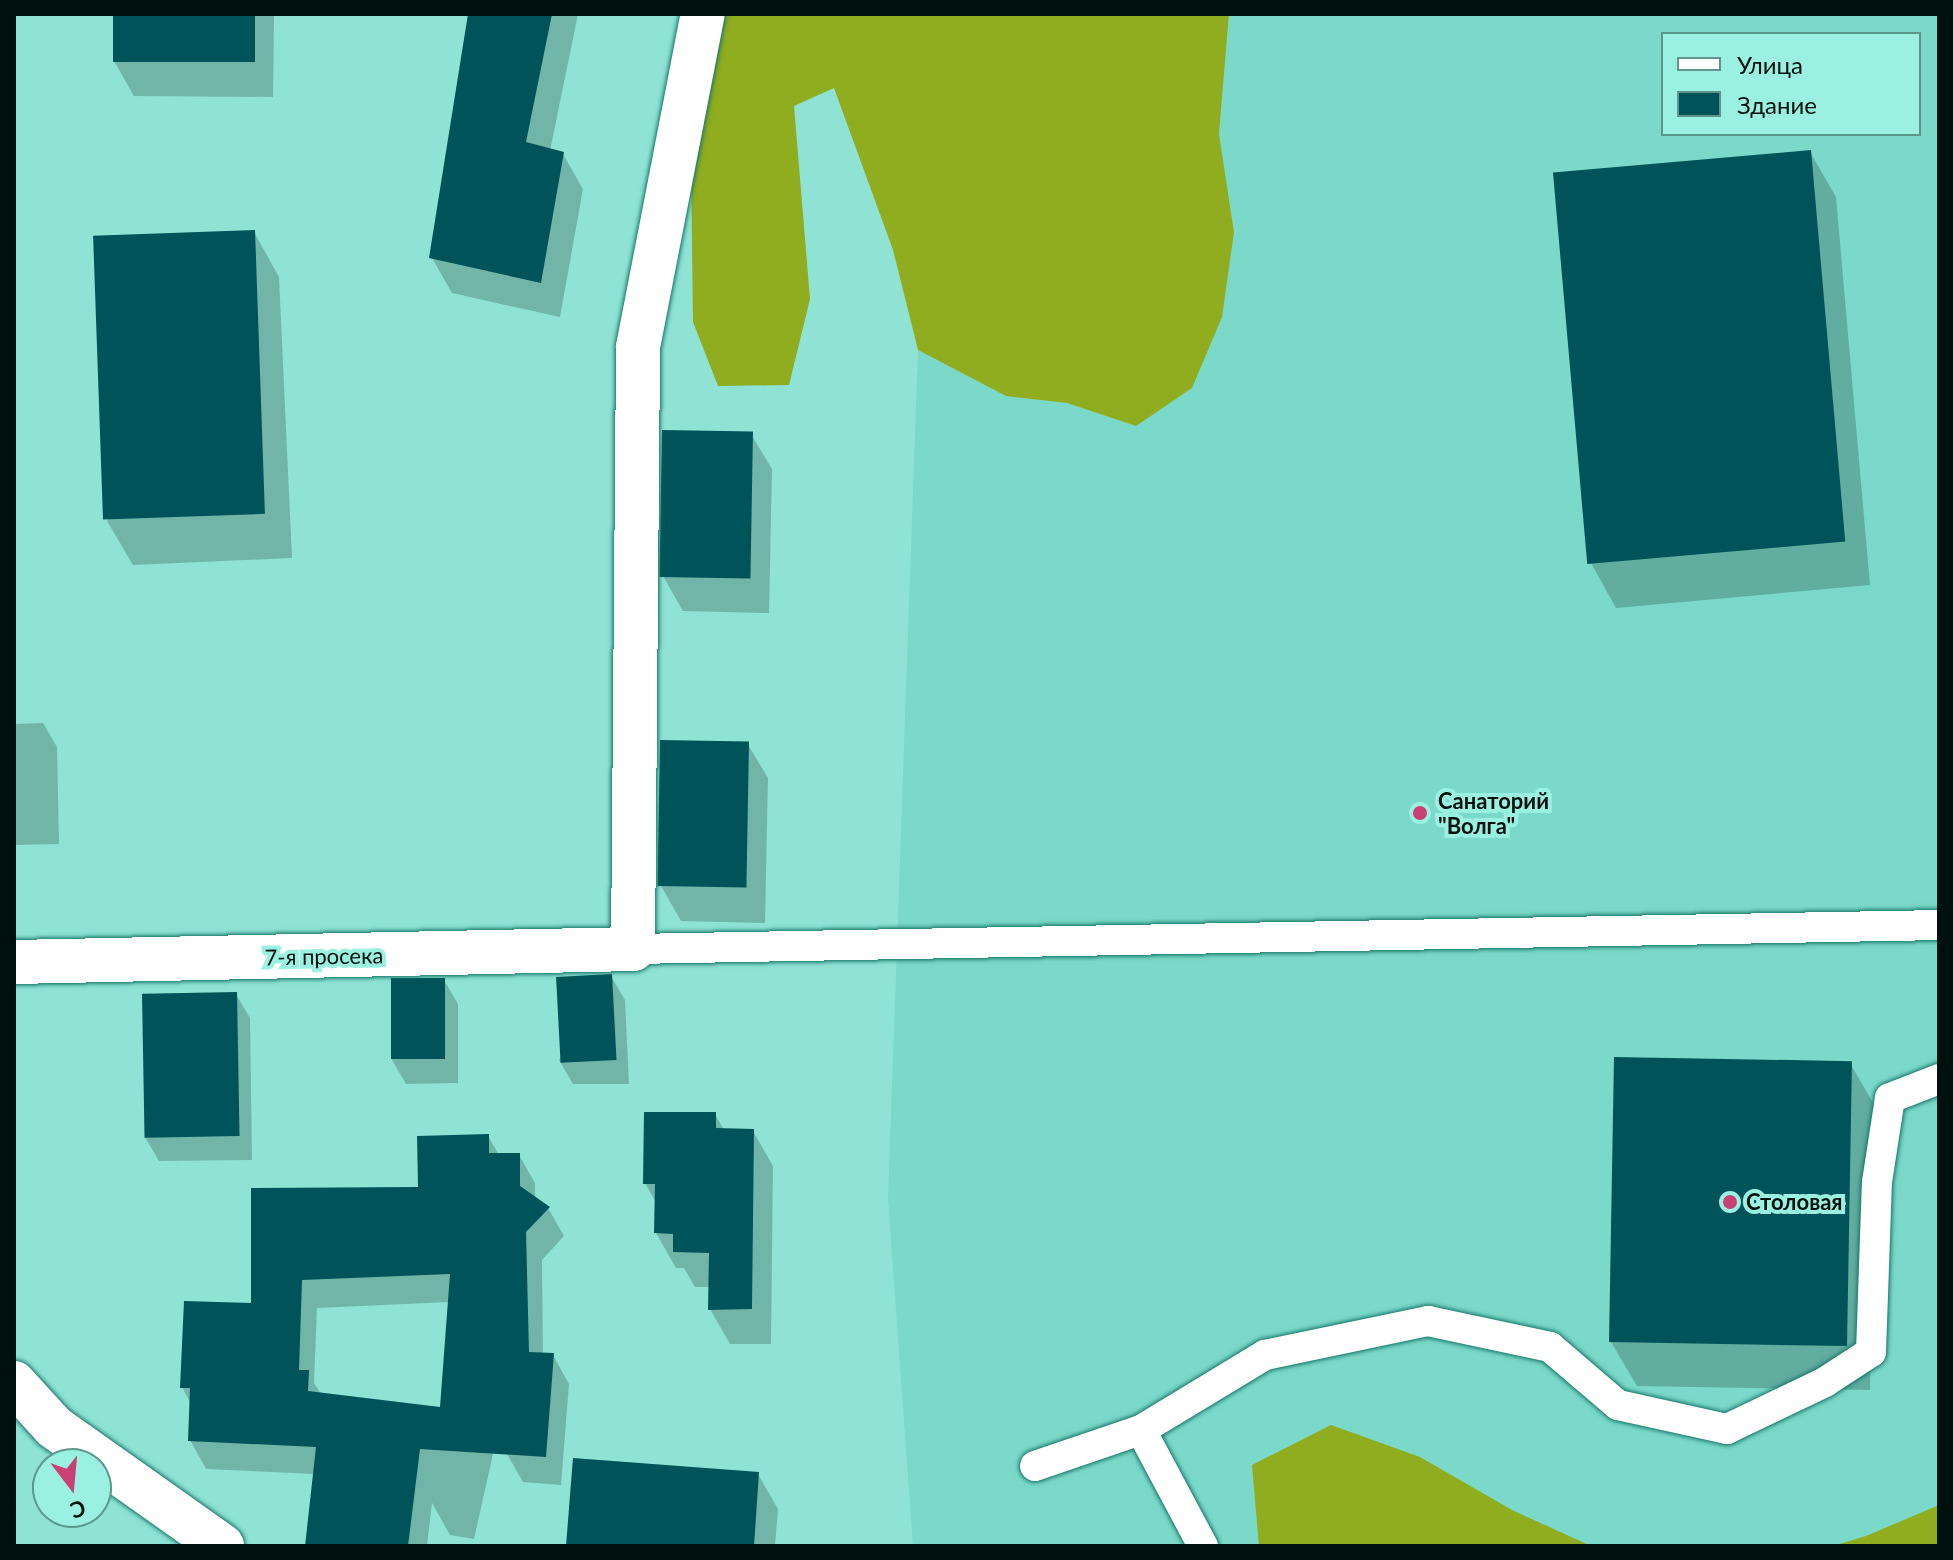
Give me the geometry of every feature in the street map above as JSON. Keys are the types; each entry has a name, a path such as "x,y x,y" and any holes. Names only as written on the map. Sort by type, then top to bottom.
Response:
{"street":[{"path":"633,949 638,347 703,14"},
{"name":"7-я просека","path":"14,962 633,949"},
{"path":"14,1383 54,1427 222,1546"}],"lane":[{"path":"633,949 1939,925"},
{"path":"1035,1466 1141,1430 1265,1355 1428,1321 1550,1347 1618,1405 1727,1429 1825,1382 1871,1352 1877,1182 1890,1098 1939,1079"},
{"path":"1141,1430 1203,1546"}],"shaded area":[{"name":"Санаторий \"Волга\"","path":"1229,14 1939,14 1939,1546 913,1546 888,1199 918,350 1006,396 1067,403 1136,426 1234,232 1219,134"}],"green space":[{"path":"689,14 1229,14 1219,134 1234,232 1222,317 1192,388 1136,426 1067,403 1006,396 918,350 893,250 834,88 794,106 810,299 789,385 718,386 693,322"},
{"path":"1331,1425 1420,1457 1512,1510 1591,1546 1259,1546 1252,1465"},
{"path":"1939,1505 1939,1546 1833,1546 1866,1536"}],"building":[{"path":"113,14 255,14 255,62 113,62"},
{"path":"468,14 552,14 526,142 564,152 541,283 429,258"},
{"path":"1811,150 1845,542 1587,564 1553,173"},
{"path":"255,230 265,514 103,519 93,236"},
{"path":"662,430 753,432 750,579 659,577"},
{"path":"660,740 749,742 746,888 657,886"},
{"path":"612,974 617,1060 561,1063 556,977"},
{"path":"391,978 445,978 445,1059 391,1059"},
{"path":"237,992 240,1136 145,1138 142,994"},
{"name":"Столовая","path":"1614,1057 1852,1061 1847,1346 1609,1342"},
{"path":"644,1112 716,1112 716,1128 754,1129 752,1309 708,1310 709,1253 673,1252 673,1234 654,1233 655,1184 643,1184"},
{"path":"489,1134 489,1153 520,1153 520,1186 550,1207 526,1232 529,1352 554,1353 546,1457 420,1449 408,1546 305,1546 316,1447 188,1441 190,1388 180,1388 184,1301 251,1303 251,1188 418,1187 417,1136","holes":["450,1274 440,1407 308,1391 309,1370 299,1370 302,1280"]},
{"path":"573,1458 759,1472 754,1546 566,1546"}],"place":[{"name":"Санаторий \"Волга\"","path":"1420,813"},
{"name":"Столовая","path":"1730,1202"}]}
